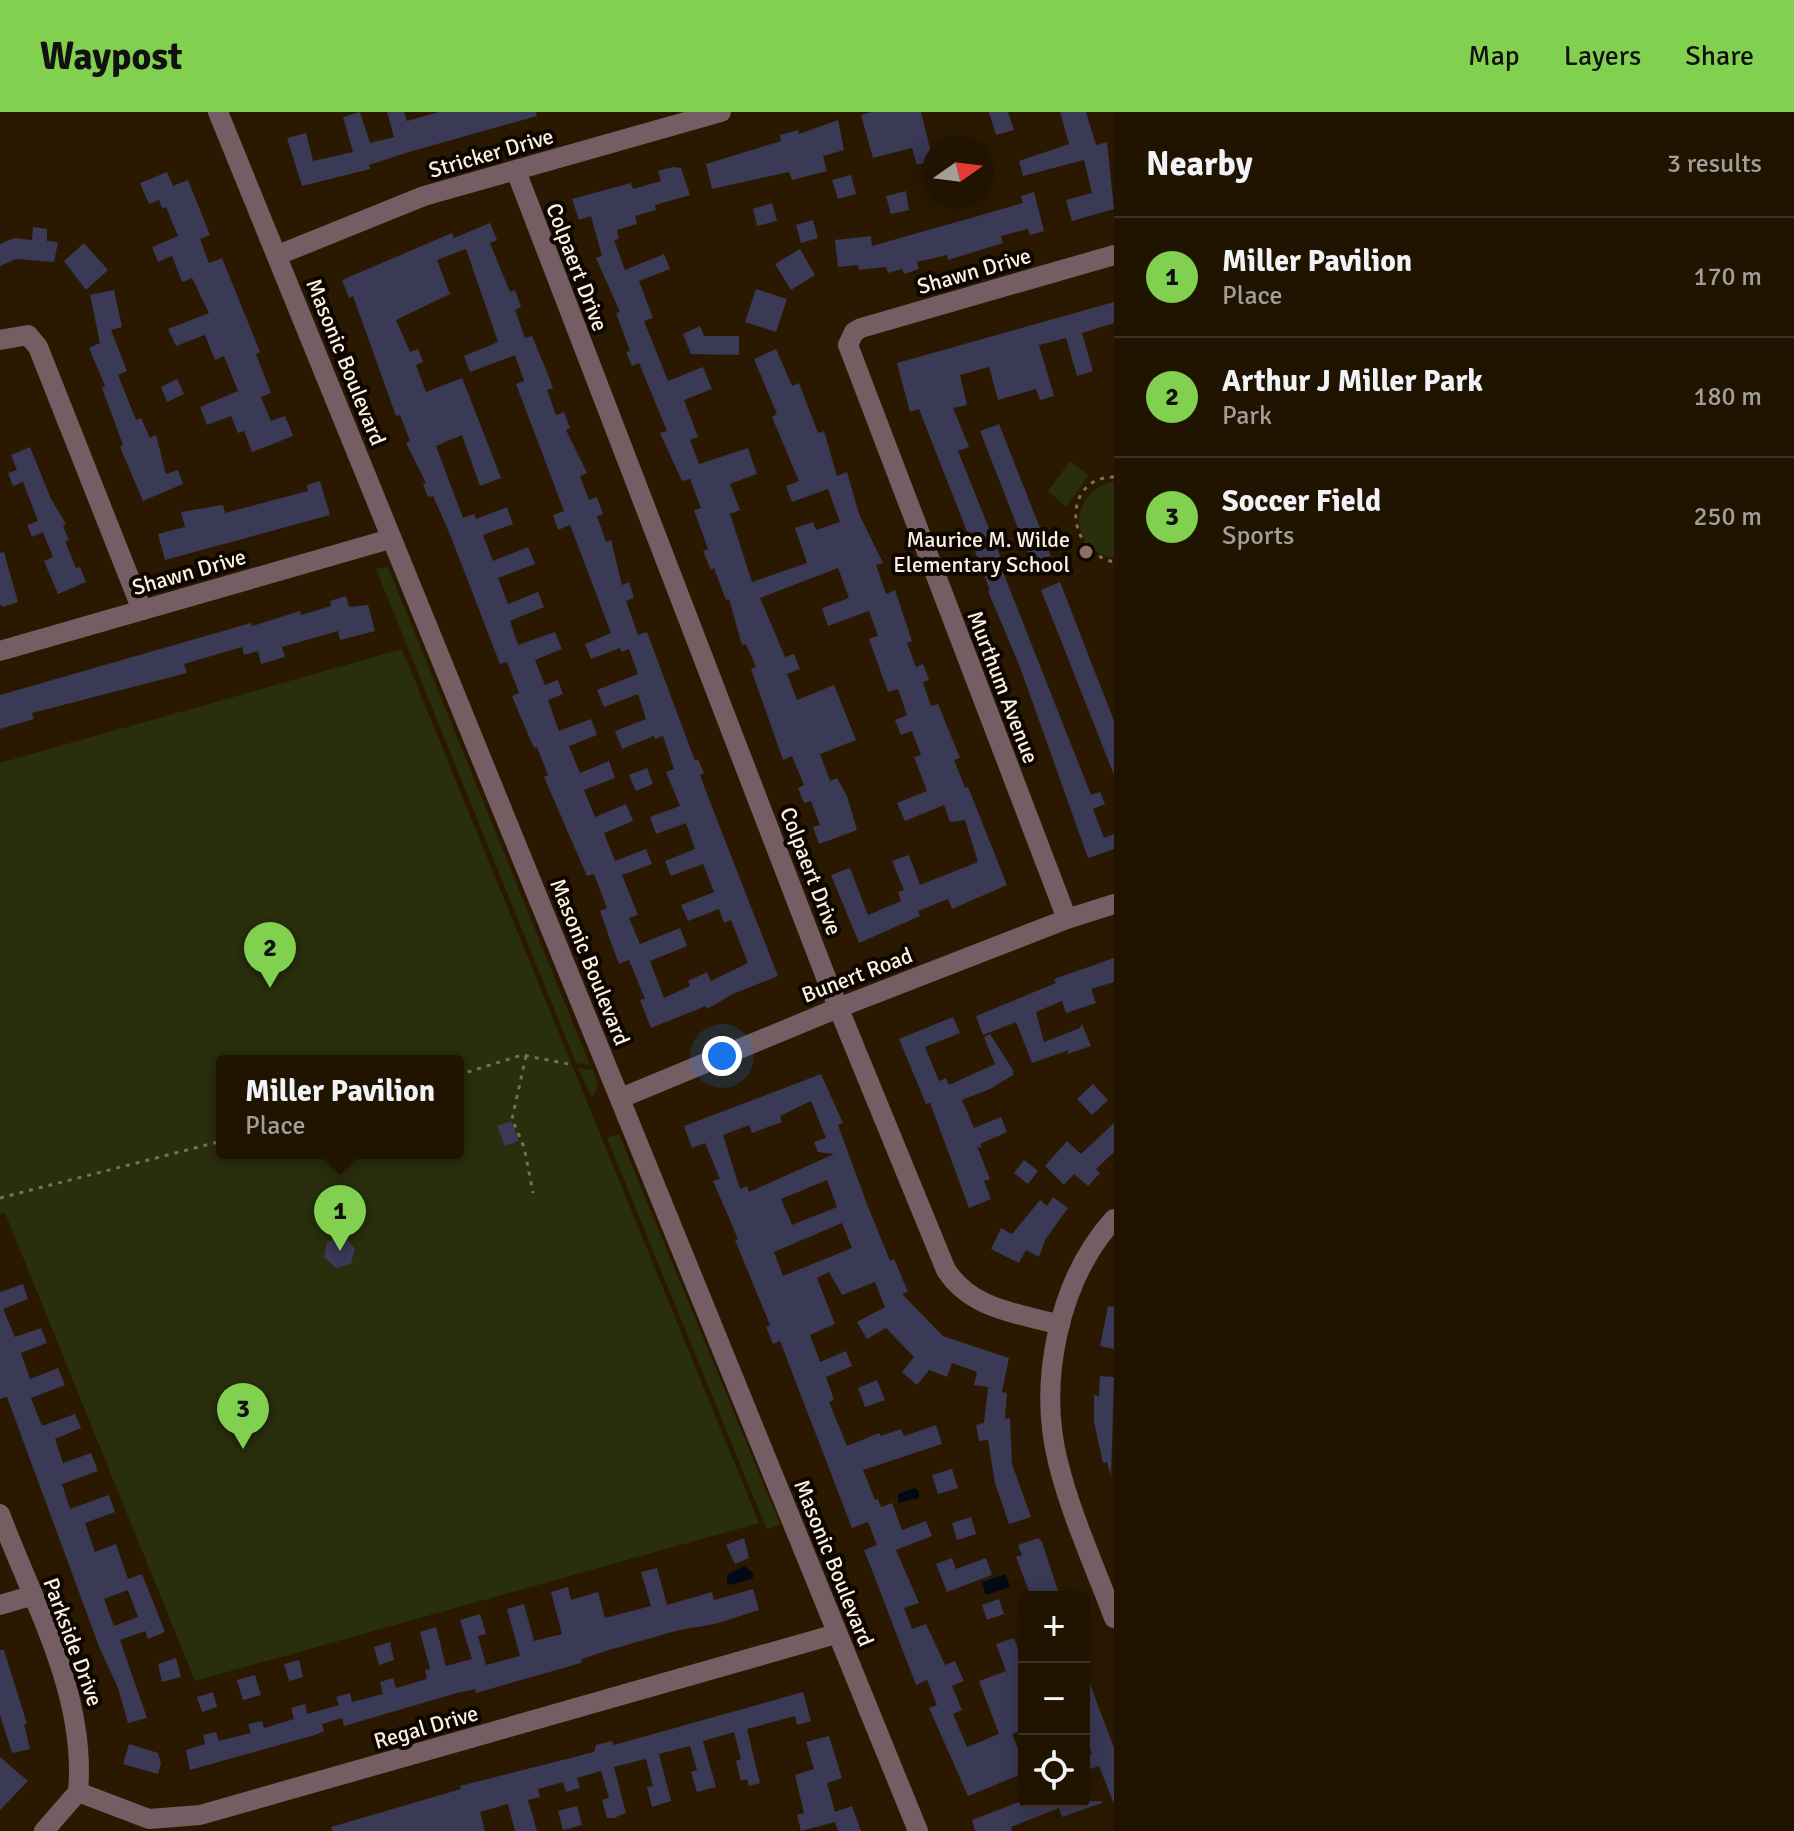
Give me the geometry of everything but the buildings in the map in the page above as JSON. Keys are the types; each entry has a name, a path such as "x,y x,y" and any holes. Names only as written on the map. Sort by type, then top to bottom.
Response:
{"street":[{"name":"Masonic Boulevard","path":"218,112 918,1831"},
{"name":"Stricker Drive","path":"278,255 424,196 721,112"},
{"name":"Colpaert Drive","path":"516,171 838,1008 933,1241 959,1290 992,1307 1060,1325"},
{"name":"Shawn Drive","path":"850,337 861,328 1114,255"},
{"path":"0,340 28,335 38,347 142,610"},
{"name":"Murthum Avenue","path":"850,337 849,353 1067,919"},
{"name":"Shawn Drive","path":"0,651 364,549 390,539"},
{"name":"Bunert Road","path":"621,1098 838,1008 1067,919 1114,904"},
{"path":"1114,1219 1083,1268 1060,1325 1051,1398 1058,1462 1114,1618"},
{"name":"Parkside Drive","path":"0,1514 75,1713 80,1763 78,1792"},
{"path":"0,1605 31,1596"},
{"name":"Regal Drive","path":"78,1792 149,1819 200,1815 836,1634"},
{"path":"44,1831 78,1792"}],"path":[{"path":"1114,477 1095,483 1084,492 1076,504 1075,521 1080,539 1088,550 1114,562"},
{"path":"526,1056 512,1119 524,1147 533,1193"},
{"path":"464,1073 526,1056 574,1065"},
{"path":"0,1198 216,1143"}],"green space":[{"path":"1070,461 1089,475 1066,507 1048,491"},
{"path":"1114,481 1114,558 1099,553 1088,544 1081,533 1079,521 1081,508 1088,497 1099,487"},
{"path":"387,567 590,1065 576,1063 376,569"},
{"path":"402,649 759,1523 195,1681 5,1213 0,1214 0,763"},
{"path":"578,1068 593,1070 598,1086 592,1098"},
{"path":"619,1134 780,1524 767,1530 607,1138"}],"shaded area":[{"path":"914,1488 919,1491 919,1498 898,1503 898,1494"},
{"path":"744,1566 753,1573 753,1578 732,1585 727,1582 727,1575"},
{"path":"1006,1574 1010,1587 986,1595 982,1582"}],"place":[{"name":"Maurice M. Wilde Elementary School","path":"1086,552"},
{"name":"Arthur J Miller Park","path":"270,988"},
{"name":"Miller Pavilion","path":"340,1251"},
{"name":"Soccer Field","path":"243,1449"}]}
